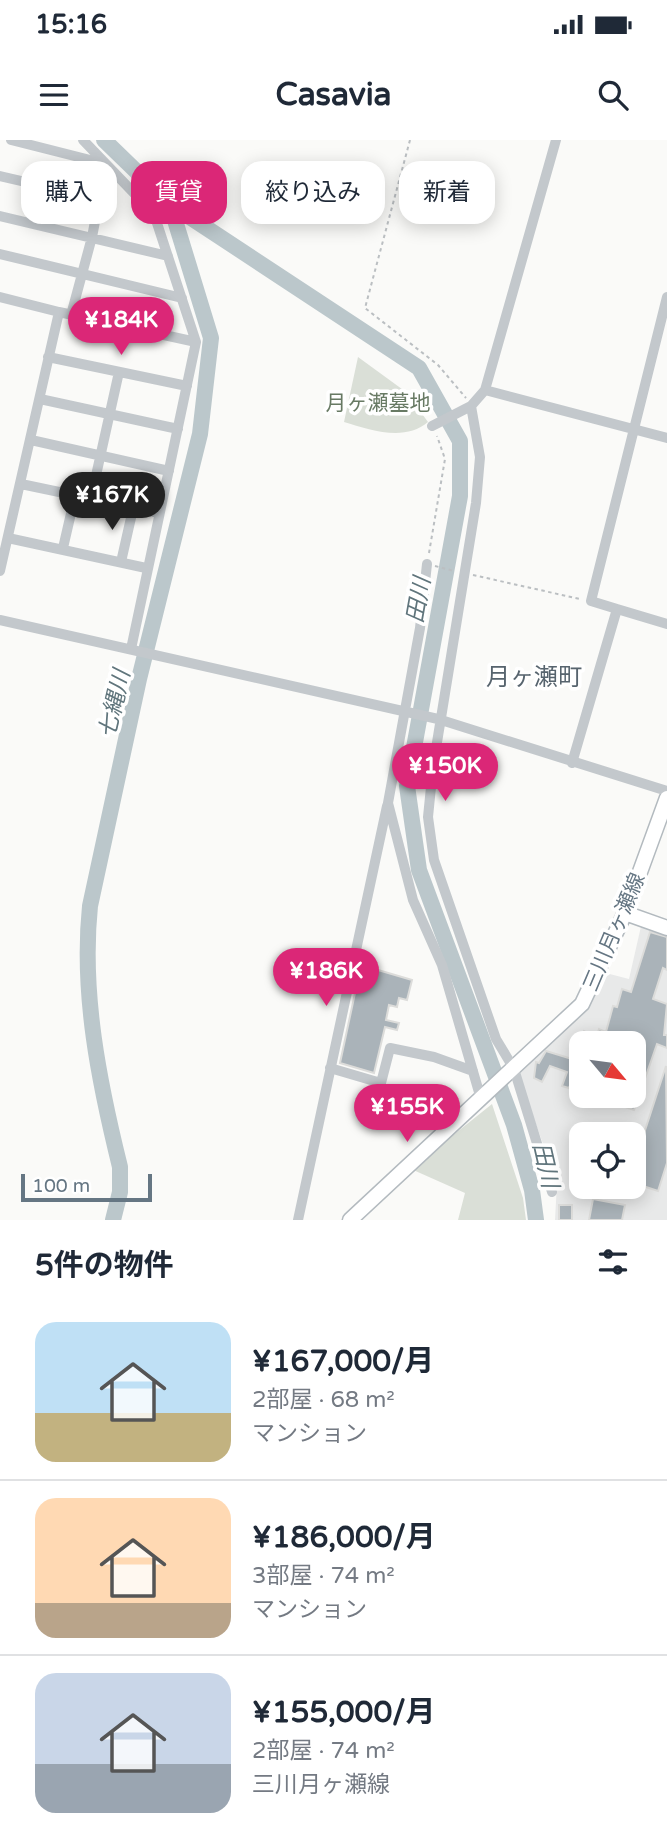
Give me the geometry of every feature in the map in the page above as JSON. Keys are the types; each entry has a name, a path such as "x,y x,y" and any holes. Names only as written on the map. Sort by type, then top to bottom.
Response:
{"main road":[{"name":"三川月ヶ瀬線","path":"350,1220 582,1004 625,913 667,798"},
{"path":"625,913 667,928"}],"street":[{"path":"11,140 94,161"},
{"path":"83,140 103,161"},
{"path":"433,425 470,407 485,390 556,140"},
{"path":"117,175 154,214 196,342 146,568 133,650"},
{"path":"0,176 21,181"},
{"path":"0,216 168,256"},
{"path":"0,571 48,356 82,274 94,224"},
{"path":"0,254 182,298"},
{"path":"667,297 591,601 667,624"},
{"path":"0,298 196,342"},
{"path":"48,356 187,386"},
{"path":"91,498 119,372"},
{"path":"485,390 667,438"},
{"path":"40,399 178,429"},
{"path":"470,407 480,457 428,817 434,860 552,1192"},
{"path":"31,440 169,471"},
{"path":"21,484 159,513"},
{"path":"63,548 75,496"},
{"path":"121,562 133,509"},
{"path":"8,538 146,568"},
{"path":"298,1220 388,803 420,628 428,564"},
{"path":"572,763 617,609"},
{"path":"0,620 440,721 667,791"},
{"path":"388,803 413,900 442,965 473,1071 484,1097"},
{"path":"330,1068 381,1083 390,1048 434,1057 473,1071"}],"path":[{"path":"410,140 365,308 451,378 470,407"},
{"path":"433,425 445,459 428,564 591,601"}],"shaded area":[{"path":"642,922 667,929 667,1220 555,1220 557,1183 517,1071 602,972 629,979"}],"green space":[{"name":"月ヶ瀬墓地","path":"358,357 406,392 428,422 409,432 398,433 376,431 344,422"},
{"path":"492,1104 523,1198 526,1220 458,1220 465,1193 411,1169"}],"building":[{"path":"650,932 667,937 667,970 663,968 653,999 667,1004 664,1035 667,1035 667,1048 657,1044 646,1076 646,1031 606,1031 613,1006 617,1007 622,989 631,992"},
{"path":"361,965 412,980 407,1000 399,998 397,1007 389,1005 386,1020 399,1023 397,1030 385,1027 374,1073 340,1063"},
{"path":"546,1051 569,1058 569,1088 562,1086 567,1072 550,1066 542,1082 534,1078 536,1062 539,1063"},
{"path":"666,1066 667,1163 658,1191 646,1187 646,1127"},
{"path":"593,1199 625,1205 622,1220 589,1220"},
{"path":"559,1205 572,1205 572,1220 559,1220"}],"waterway":[{"name":"田川","path":"104,140 170,204 419,368 460,441 460,496 407,786 419,870 514,1125 532,1190 536,1220"},
{"name":"七縄川","path":"113,1220 120,1192 120,1167 105,1103 90,1004 90,906 139,679 200,434 211,338 176,224"}],"district":[{"name":"月ヶ瀬町","path":"534,677"}]}
